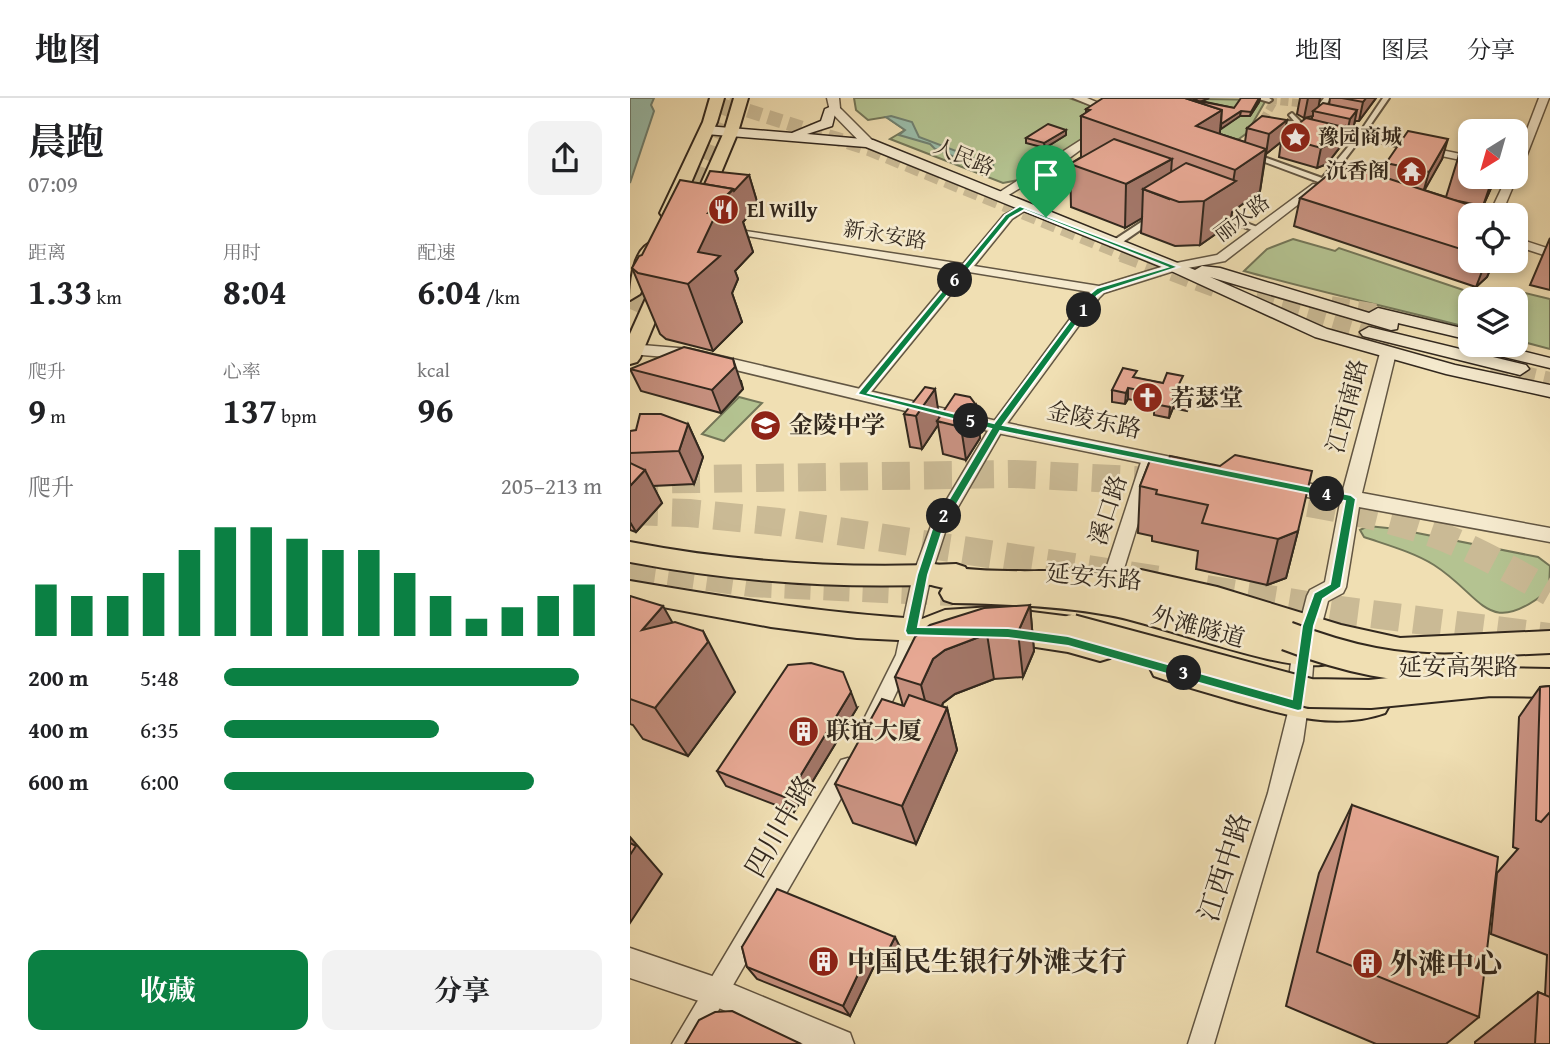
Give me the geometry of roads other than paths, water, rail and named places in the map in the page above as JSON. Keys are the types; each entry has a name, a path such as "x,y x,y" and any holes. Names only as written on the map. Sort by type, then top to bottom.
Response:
{"highway":[{"name":"延安高架路","path":"948,592 1032,590 1105,584 1299,660 1350,660 1396,669 1503,666 1550,669"},
{"path":"948,592 1075,623"},
{"path":"915,631 947,622 979,620 1075,623"},
{"name":"延安高架路","path":"1075,623 1296,690 1333,696 1365,699 1477,682 1550,681"}],"main road":[{"path":"630,294 667,228 717,98"},
{"path":"694,215 731,132 741,98"},
{"path":"784,136 827,123 834,104"},
{"path":"706,131 868,143"},
{"name":"人民路","path":"868,143 1023,208 1175,267 1225,292 1321,333 1388,353 1550,391"},
{"path":"631,352 670,265"},
{"name":"人民路","path":"1175,267 1220,273 1381,323 1458,341"},
{"name":"人民路","path":"1225,292 1271,307 1550,377"},
{"path":"1378,313 1458,332"},
{"path":"1339,332 1550,384"},
{"path":"1528,350 1550,355"},
{"name":"人民路","path":"1525,357 1550,363"},
{"path":"630,552 764,573 948,592"},
{"path":"630,591 702,606 771,616 915,631 1008,633 1068,641 1299,660 1400,649 1550,642"},
{"name":"外滩隧道","path":"948,592 1113,615 1263,658 1299,660"},
{"path":"1299,660 1337,708 1365,699 1405,703 1550,681"},
{"path":"1477,692 1550,695"}],"street":[{"path":"1078,98 1121,115"},
{"path":"1258,98 1269,100"},
{"path":"1317,118 1328,98"},
{"path":"1245,153 1270,158 1330,183 1361,130 1386,98"},
{"path":"1528,140 1544,98"},
{"name":"人民路","path":"834,104 868,143"},
{"path":"998,197 1064,157 1130,107"},
{"path":"1292,115 1304,130 1301,133"},
{"path":"1538,115 1550,117"},
{"path":"1269,123 1308,121"},
{"path":"1361,130 1458,156"},
{"path":"1343,143 1353,145"},
{"path":"1064,157 1076,162"},
{"name":"丽水路","path":"1100,290 1175,267 1221,258 1258,229 1330,183"},
{"path":"862,394 1008,217 1023,208"},
{"path":"1115,244 1169,208"},
{"path":"1206,210 1258,229"},
{"name":"新永安路","path":"716,228 1100,290"},
{"path":"1528,247 1550,253"},
{"name":"四川中路","path":"685,1044 812,832 895,680 915,631 948,592 939,526 997,427 1100,290"},
{"name":"金陵东路","path":"631,352 690,354 997,427 1191,467"},
{"name":"江西南路","path":"1299,660 1318,596 1335,587 1351,499 1388,353"},
{"name":"溪口路","path":"1105,584 1150,459"},
{"path":"1260,481 1550,535"},
{"name":"江西中路","path":"1201,1044 1293,741 1299,660"},
{"path":"630,963 715,992 839,1044"}],"tunnel":[{"path":"708,98 869,149 1124,254"},
{"path":"692,206 734,98"},
{"path":"1269,100 1298,103"},
{"path":"1257,130 1273,103"},
{"path":"1124,254 1222,291"},
{"path":"630,309 649,266"},
{"path":"1255,301 1390,341"},
{"path":"1331,305 1378,313"},
{"path":"1491,367 1550,381"},
{"path":"630,480 1015,474 1174,482"},
{"path":"1267,496 1331,507 1415,527 1479,553 1550,592"},
{"path":"630,511 689,513 779,522 1166,581"},
{"path":"630,567 750,584 953,593"},
{"path":"1206,589 1332,609 1550,637"}],"place":[{"name":"豫园商城","path":"1295,137"},
{"name":"沉香阁","path":"1412,171"},
{"name":"El Willy","path":"724,210"},
{"name":"若瑟堂","path":"1148,398"},
{"name":"金陵中学","path":"766,425"},
{"name":"联谊大厦","path":"803,731"},
{"name":"中国民生银行外滩支行","path":"824,961"},
{"name":"外滩中心","path":"1367,963"}]}
